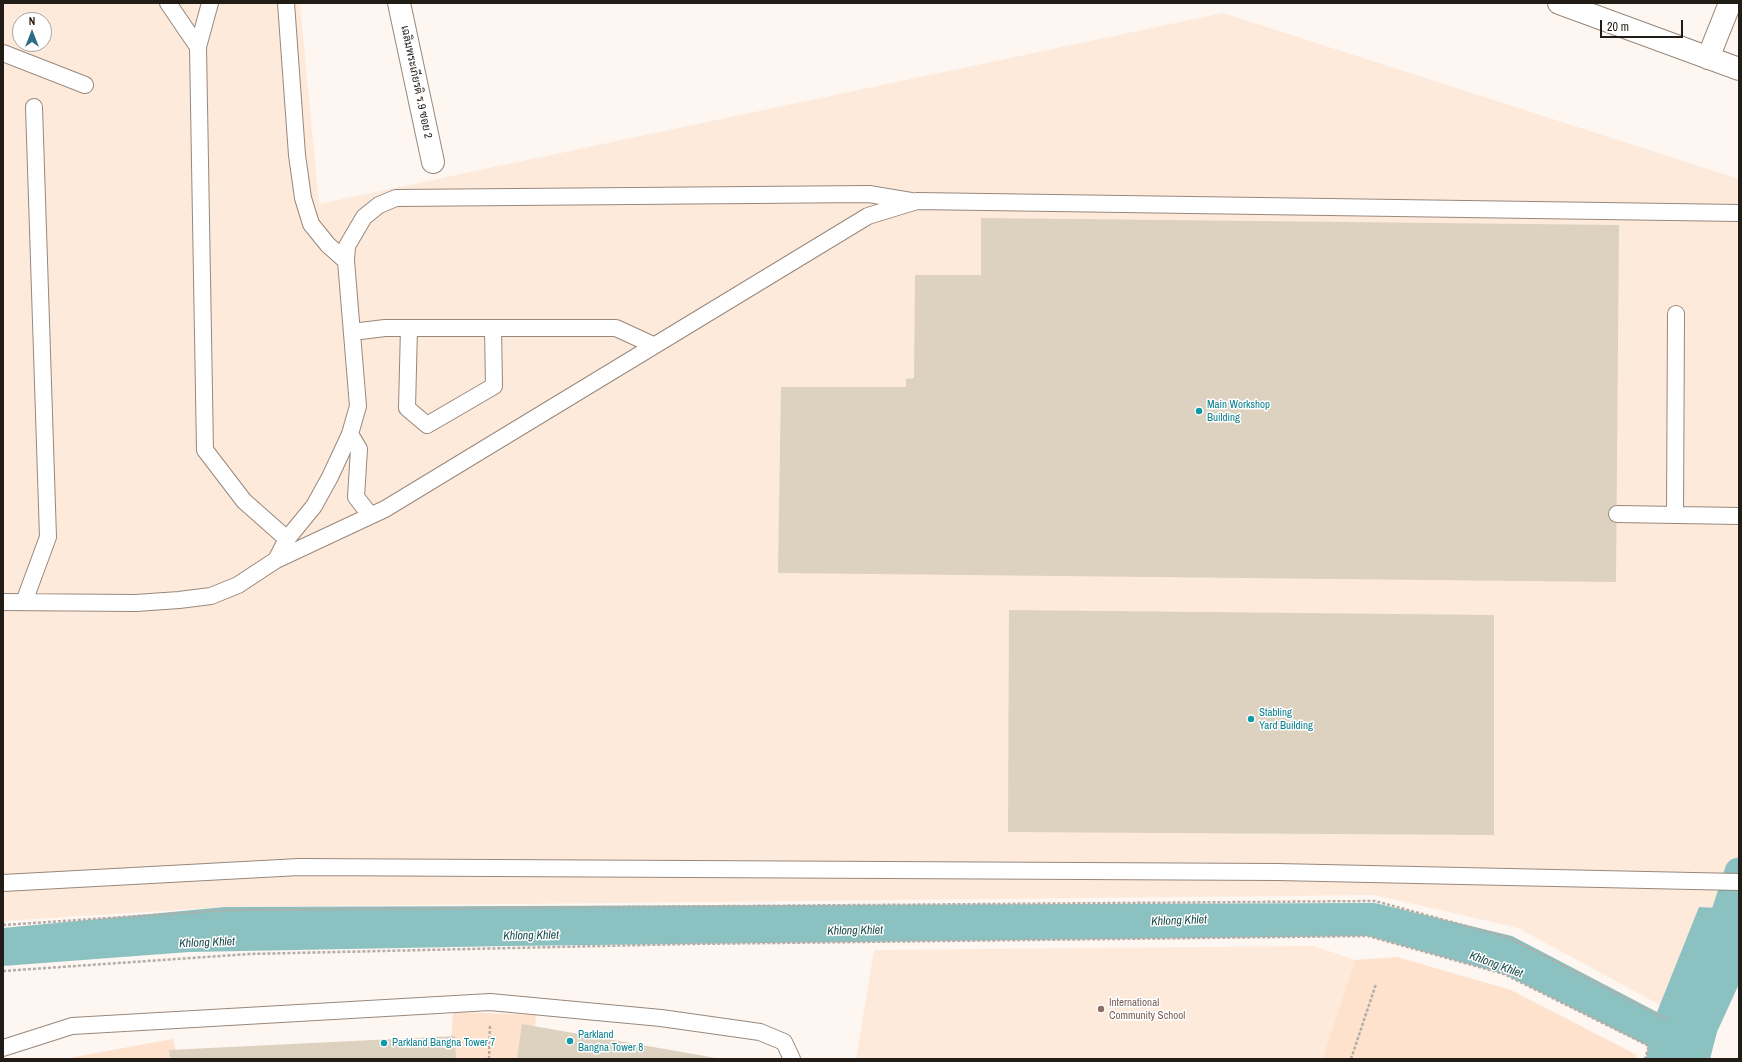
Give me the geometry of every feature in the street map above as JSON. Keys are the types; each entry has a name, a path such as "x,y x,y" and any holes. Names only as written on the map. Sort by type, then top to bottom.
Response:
{"street":[{"name":"เฉลิมพระเกียรติ ร.9 ซอย 2","path":"399,3 433,162"},
{"path":"1559,3 1739,69"},
{"path":"1708,58 1730,3"}],"lane":[{"path":"168,3 198,48"},
{"path":"210,3 198,48 205,450 244,501 287,538"},
{"path":"286,3 297,155 303,198 311,224 328,245 346,261"},
{"path":"3,53 86,85"},
{"path":"24,602 48,537 34,107"},
{"path":"276,560 287,538 314,506 330,477 350,434 358,406 346,261 347,246 364,217 379,205 396,198 869,194 917,201 1739,213"},
{"path":"3,602 136,603 179,600 211,596 238,585 276,560 385,509 868,216 917,201"},
{"path":"1675,515 1676,314"},
{"path":"352,332 385,328 616,328 653,346"},
{"path":"409,328 407,408 427,425 494,386 493,328"},
{"path":"350,434 359,449 356,497 370,516"},
{"path":"1617,514 1739,516"},
{"path":"3,883 298,867 1277,872 1739,882"},
{"path":"3,1048 72,1026 490,1002 661,1018 760,1032 784,1042 792,1059"}],"path":[{"path":"3,925 228,910 1375,901 1510,938 1666,1018"},
{"path":"3,971 248,954 688,944 1368,936 1504,974 1648,1046 1645,1059"},
{"path":"1351,1059 1376,984"},
{"path":"489,1059 490,1002"}],"shaded area":[{"path":"3,3 300,3 319,204 1223,13 1739,179 1739,909 1699,908 1660,1005 1518,928 1375,895 224,907 3,921"},
{"name":"International Community School","path":"1314,946 1355,960 1322,1059 856,1059 874,950"},
{"path":"1397,957 1511,990 1637,1055 1636,1059 1322,1059 1355,960"},
{"path":"453,1012 536,1015 533,1059 450,1059"},
{"path":"173,1039 178,1059 63,1059"}],"water":[{"name":"Khlong Khlet","path":"1375,903 1512,936 1657,1012 1699,907 1739,909 1739,984 1717,1032 1710,1059 1646,1059 1648,1046 1504,974 1368,936 508,946 189,952 3,966 3,928 224,907"}],"building":[{"name":"Main Workshop Building","path":"981,218 1619,225 1616,582 778,573 781,387 906,387 906,379 914,378 915,275 981,275"},
{"name":"Stabling Yard Building","path":"1009,610 1494,615 1494,835 1008,832"},
{"name":"Parkland Bangna Tower 8","path":"522,1024 716,1058 716,1059 517,1059"},
{"name":"Parkland Bangna Tower 7","path":"455,1036 456,1059 170,1059 169,1050"}],"waterway":[{"path":"1715,947 1739,872"}],"place":[{"name":"Main Workshop Building","path":"1199,411"},
{"name":"Stabling Yard Building","path":"1251,719"},
{"name":"International Community School","path":"1101,1009"},
{"name":"Parkland Bangna Tower 8","path":"570,1041"},
{"name":"Parkland Bangna Tower 7","path":"384,1043"}]}
